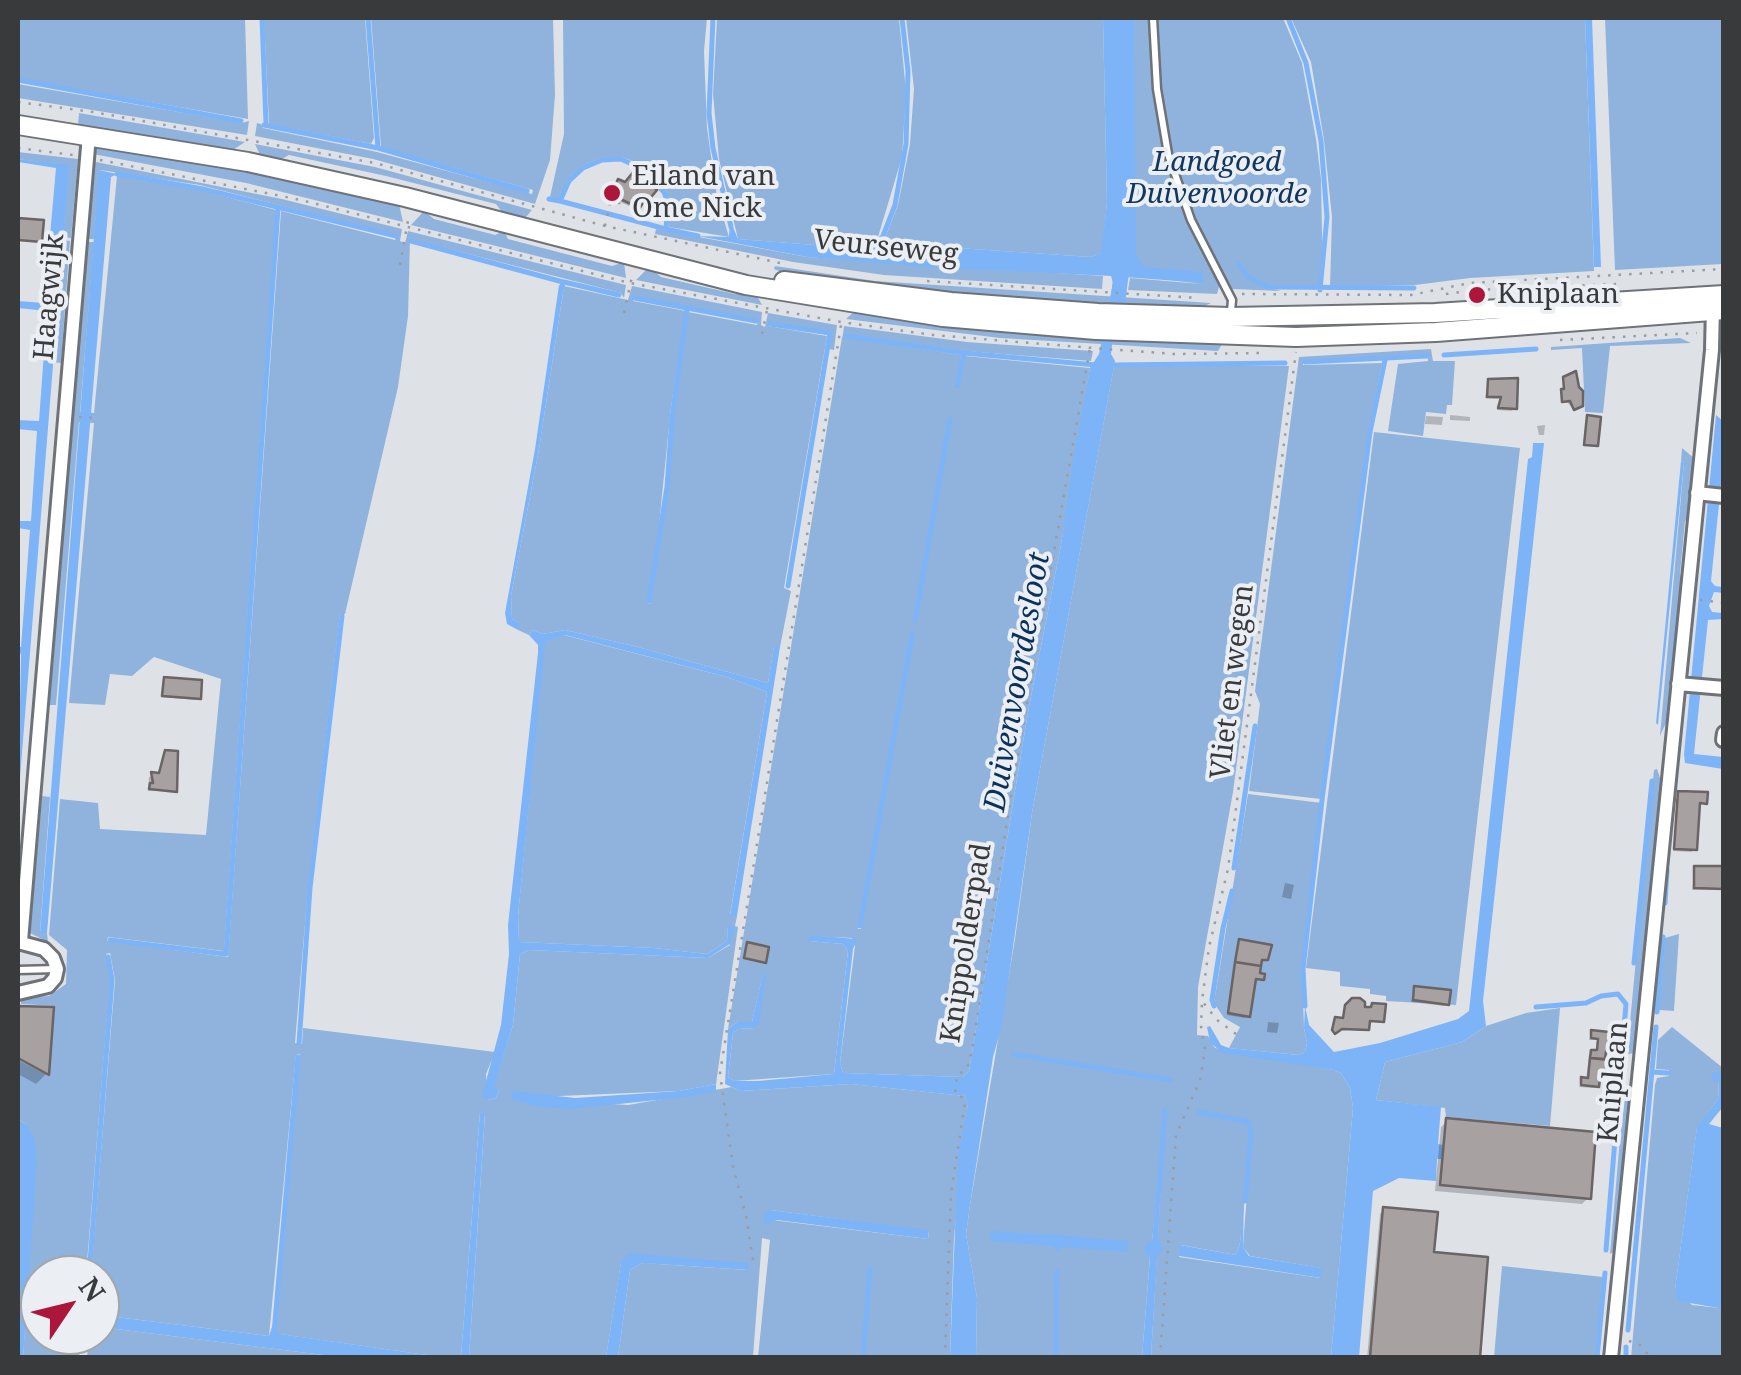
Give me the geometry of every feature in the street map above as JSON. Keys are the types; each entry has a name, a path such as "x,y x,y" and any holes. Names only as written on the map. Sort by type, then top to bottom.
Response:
{"main road":[{"name":"Veurseweg","path":"18,125 248,162 746,285 844,304 1094,335 1123,322 1718,303"},
{"name":"Veurseweg","path":"1229,320 1296,337 1436,332 1718,303"}],"street":[{"name":"Haagwijk","path":"57,969 44,949 19,941 88,134"},
{"name":"Kniplaan","path":"1611,1358 1718,303"},
{"path":"1700,494 1724,496"},
{"path":"1682,684 1724,688"},
{"path":"18,993 48,986 56,978 57,969"}],"lane":[{"path":"1152,18 1157,89 1168,154 1229,320"},
{"path":"18,970 57,969"}],"path":[{"name":"Veurseweg","path":"18,102 375,163 605,226 794,265"},
{"path":"18,148 202,178 630,283 841,322 933,335 1094,335 1119,350 1229,320 1470,283 1724,268"},
{"path":"400,265 413,200"},
{"path":"605,226 610,203 625,203"},
{"path":"624,313 638,256"},
{"name":"Veurseweg","path":"923,281 1197,298"},
{"path":"1229,320 1476,290 1628,283"},
{"path":"753,1260 720,1073 841,322"},
{"name":"Knippolderpad","path":"945,1358 951,1194 965,1102 955,1093 957,1075 967,1069 972,1051 1012,788 1094,335"},
{"name":"Vliet en wegen","path":"1160,1358 1176,1135 1200,1080 1205,1050 1200,1026 1202,1000 1228,869 1296,337"},
{"path":"66,416 97,418"},
{"path":"1694,600 1724,603"},
{"path":"1202,1000 1217,1020 1236,1034"},
{"path":"1614,1335 1640,1345 1651,1358"}],"green space":[{"path":"18,18 245,18 248,119 18,79"},
{"path":"264,18 365,18 374,138 371,144 269,124"},
{"path":"371,18 553,18 555,95 550,160 535,204 373,159 255,136 257,123 263,128 377,152 532,194 533,190 381,147"},
{"path":"563,18 707,18 707,128 717,197 729,237 669,227 666,191 640,164 622,157 601,158 582,166 567,180 559,200 550,197 564,134"},
{"path":"717,18 899,18 906,92 902,157 878,237 866,249 738,239 719,159 713,94"},
{"path":"906,18 1103,18 1107,203 1102,253 1091,257 883,243 898,205 910,144 914,89"},
{"name":"Landgoed Duivenvoorde","path":"1114,18 1283,18 1302,63 1316,139 1321,179 1323,287 1261,285 1281,291 1232,289 1229,284 1220,283 1217,294 1128,290 1130,278 1202,284 1114,273"},
{"path":"1291,18 1585,18 1594,271 1415,285 1330,287 1332,217 1324,140 1311,62"},
{"path":"1605,18 1723,18 1723,264 1615,270"},
{"path":"18,84 242,123 249,121 247,135 18,98"},
{"path":"79,113 245,142 233,150 78,125"},
{"path":"99,144 399,204 403,222 246,183 93,154"},
{"path":"255,144 375,167 532,210 525,218 502,212 496,204 386,176 289,155 280,160 260,155"},
{"path":"18,152 78,159 71,238 63,237 68,166 18,159"},
{"path":"91,161 282,199 402,229 400,241 405,243 408,231 626,285 624,298 621,293 410,239 408,316 398,387 345,614 340,614 308,888 295,1043 302,1044 303,1028 495,1052 486,1074 487,1100 496,1098 499,1090 493,1088 513,1025 520,954 529,950 708,958 730,945 728,926 727,941 707,954 519,942 518,916 544,642 564,635 727,677 767,692 730,915 737,916 738,927 716,1084 679,1091 511,1098 628,1105 732,1087 741,1091 851,1084 965,1096 968,1104 954,1237 950,1357 758,1357 770,1240 762,1238 753,1357 618,1357 630,1270 642,1263 621,1263 606,1357 469,1357 485,1114 480,1112 461,1357 279,1334 276,1327 300,1054 296,1055 269,1336 120,1317 120,1255 93,1255 115,980 110,953 106,954 110,980 88,1255 30,1255 33,1205 26,1124 18,1119 18,1060 49,1076 55,1006 21,1004 21,998 49,996 66,984 67,950 49,935 60,799 98,803 100,829 206,835 221,679 154,657 132,676 110,674 105,705 69,703 94,423 79,422 56,705 49,705 86,242 94,242 80,412 94,413 117,176 199,190 276,210 224,951 108,937 107,941 228,957 281,211 395,240 397,235 200,185 100,170 94,239 86,239","holes":["771,1210 929,1231 928,1239 772,1220","645,1263 748,1264 747,1270"]},
{"path":"424,211 434,219 495,235 504,231 508,239 612,266 624,262 626,278 411,225"},
{"path":"656,229 807,257 1103,276 1102,289 884,275 793,262 655,234"},
{"path":"62,240 70,241 61,363 53,362"},
{"path":"775,266 875,281 1211,303 1196,310 1094,307 796,278 774,269"},
{"path":"649,267 661,277 735,294 755,292 762,305 636,280"},
{"path":"564,286 628,300 632,286 762,312 761,325 765,327 768,313 837,325 834,350 829,349 831,332 770,322 768,326 827,336 784,588 791,591 768,683 565,630 543,634 532,630 529,635 518,630 520,624 512,619 511,596","holes":["634,296 758,320 757,325 688,312 673,418 667,498 650,604 647,602 686,311 633,301"]},
{"path":"856,310 1224,341 1218,351 1000,338 846,319"},
{"path":"844,326 967,342 1093,351 1091,361 965,351 843,334"},
{"path":"842,337 961,355 957,390 965,356 1090,368 969,1071 963,1077 843,1073 840,1063 855,946 852,938 810,936 809,941 843,944 848,951 834,1074 734,1081 728,1077 733,1033 755,1028 763,974 752,1022 737,1022 728,1029","holes":["913,634 861,929 858,929"]},
{"path":"1680,338 1691,343 1610,346 1603,413 1585,412 1582,348 1551,350 1551,347"},
{"path":"1431,349 1433,361 1455,361 1452,405 1447,405 1446,414 1426,412 1423,436 1388,431 1398,364 1428,361 1428,354 1303,361 1303,365 1382,363 1368,433 1321,799 1249,791 1260,704 1255,691 1299,357"},
{"path":"1114,366 1289,366 1233,792 1198,987 1197,1035 1208,1036 1215,1048 1334,1070 1341,1073 1350,1088 1353,1108 1331,1357 1151,1357 1163,1145 1152,1240 1145,1253 1150,1257 1142,1357 976,1357 977,1298 966,1234 1032,813","holes":["1250,1151 1243,1247 1250,1256 1321,1268 1320,1278 1179,1257 1181,1245 1236,1255"]},
{"path":"1374,432 1520,448 1456,1005 1386,1001 1386,996 1370,994 1370,989 1340,986 1340,972 1306,968"},
{"path":"1682,448 1695,459 1690,518 1685,521 1670,714 1660,736 1684,462"},
{"path":"1657,769 1662,784 1644,984 1635,1037 1638,1045 1637,1053 1627,1054 1654,770"},
{"path":"1248,794 1322,803 1302,969 1307,1043 1305,1052 1299,1055 1229,1048 1240,1027 1224,1018 1214,1003"},
{"path":"42,796 50,797 40,932 47,933 48,942 30,933"},
{"path":"1679,934 1674,1011 1659,1010 1665,938"},
{"path":"1560,1008 1550,1126 1446,1117 1445,1108 1376,1100 1385,1062 1462,1042 1486,1026 1526,1013"},
{"path":"1672,1027 1723,1068 1723,1073 1712,1073 1719,1082 1718,1099 1697,1128 1675,1289 1692,1305 1720,1308 1722,1357 1631,1358 1655,1085 1657,1078 1669,1076 1669,1070 1656,1069 1658,1040"},
{"path":"1624,1092 1634,1093 1617,1250 1610,1254"},
{"path":"1502,1266 1603,1277 1595,1357 1494,1357"},
{"path":"120,1330 339,1357 87,1358 120,1355"},
{"path":"23,1355 79,1355 79,1357"}],"shaded area":[{"path":"1103,18 1134,18 1136,256 1145,267 1202,272 1204,283 1124,277 1119,284 1111,354 1115,361 1032,813 1002,1025 993,1057 966,1234 977,1298 976,1357 950,1357 958,1154 968,1105 965,1096 851,1084 741,1091 725,1084 728,1029 737,1022 752,1022 763,973 766,974 759,1024 733,1033 728,1077 734,1081 758,1081 834,1074 848,951 843,944 808,941 809,935 857,939 840,1063 843,1073 963,1077 969,1071 1073,461 1090,368 1099,354 1113,283 1111,276 807,257 698,236 729,237 730,220 738,239 866,249 885,231 884,243 1091,257 1101,253 1107,203"},
{"path":"1585,18 1592,18 1601,267 1594,267"},
{"path":"18,159 69,165 18,803 18,647 30,530 18,528 18,521 31,521 37,431 18,429 18,420 39,421 47,311 18,308 18,301 44,303 56,168"},
{"path":"99,170 117,174 111,177 47,933 40,933"},
{"path":"559,285 564,286 539,449 511,596 512,619 521,624 518,630 507,624 505,613"},
{"path":"1716,415 1723,421 1724,456 1711,581 1723,587 1724,593 1714,592 1709,606 1712,612 1723,613 1723,619 1708,620 1694,754 1723,757 1723,769 1685,763 1684,754"},
{"path":"1533,443 1544,443 1483,1001 1486,1026 1462,1042 1385,1062 1376,1100 1441,1107 1438,1144 1443,1145 1442,1159 1437,1159 1436,1181 1399,1178 1373,1191 1359,1357 1331,1357 1353,1108 1350,1088 1341,1073 1334,1070 1222,1053 1210,1042 1207,1027 1221,1045 1229,1048 1299,1055 1305,1052 1307,1043 1305,1006 1309,1025 1334,1052 1380,1043 1458,1019 1469,1011 1528,459 1532,457"},
{"path":"1681,461 1684,462 1658,725 1656,723"},
{"path":"532,630 543,634 565,630 768,683 774,646 780,647 737,916 730,916 767,692 727,677 565,635 545,642 518,916 519,942 707,954 727,941 728,925 735,926 730,944 708,958 529,950 520,954 513,1025 494,1087 499,1090 496,1098 487,1100 482,1096 501,1025 538,653 538,645 529,635"},
{"path":"1712,1072 1723,1073 1723,1107 1709,1124 1723,1128 1723,1313 1719,1308 1678,1301 1675,1289 1697,1127 1718,1099 1719,1082 1712,1080"},
{"path":"716,1084 716,1091 695,1096 571,1109 539,1107 511,1099 513,1091 575,1098 679,1091"},
{"path":"480,1112 485,1113 469,1357 461,1357"},
{"path":"18,1119 35,1139 37,1162 30,1255 20,1255 20,1355 23,1355 18,1357"},
{"path":"1157,1186 1161,1186 1158,1239 1163,1248 1157,1258 1151,1357 1142,1357 1150,1257 1145,1254 1145,1246 1152,1240"},
{"path":"1244,1198 1243,1247 1249,1256 1322,1268 1321,1278 1179,1256 1180,1245 1236,1255"},
{"path":"770,1210 929,1230 928,1239 777,1220 764,1225 764,1215"},
{"path":"991,1231 1128,1241 1127,1252 1061,1247 1057,1251 1053,1246 990,1241"},
{"path":"629,1253 748,1263 748,1270 642,1263 630,1270 618,1357 606,1357 621,1262"},
{"path":"120,1317 269,1336 272,1327 276,1327 280,1334 441,1357 339,1357 120,1330"}],"building":[{"path":"634,171 657,190 640,208 611,195 618,179 625,182"},
{"path":"18,218 44,220 42,242 18,240"},
{"path":"1576,371 1583,406 1574,410 1570,401 1562,402 1561,389 1563,377"},
{"path":"1518,378 1517,409 1498,408 1501,397 1487,397 1488,379"},
{"path":"1587,415 1601,417 1598,446 1584,445"},
{"path":"164,677 202,680 201,699 162,696"},
{"path":"165,750 178,751 177,792 149,789 153,783 151,772 159,773"},
{"path":"1678,791 1708,792 1707,804 1700,803 1697,850 1674,849"},
{"path":"1694,866 1724,866 1724,889 1694,888"},
{"path":"1239,939 1272,945 1268,960 1262,960 1261,966 1235,962"},
{"path":"747,942 769,947 766,963 744,958"},
{"path":"1235,962 1261,966 1260,973 1265,974 1264,980 1256,979 1250,1017 1228,1013"},
{"path":"1414,986 1451,990 1449,1005 1413,1000"},
{"path":"1352,998 1360,998 1365,1007 1386,1004 1384,1022 1370,1021 1369,1030 1342,1029 1335,1034 1335,1017 1343,1018 1345,1005"},
{"path":"18,1006 54,1007 49,1075 18,1058"},
{"path":"1591,1030 1618,1033 1616,1053 1606,1052 1605,1059 1590,1058 1591,1050 1597,1050 1598,1039 1591,1038"},
{"path":"1590,1058 1609,1060 1607,1080 1600,1079 1599,1087 1581,1085 1581,1077 1588,1078"},
{"path":"1446,1118 1596,1132 1591,1199 1440,1185"},
{"path":"1383,1207 1438,1212 1434,1252 1488,1257 1480,1358 1370,1357"}],"waterway":[{"path":"262,18 266,124"},
{"path":"368,18 378,148"},
{"path":"713,18 709,113 731,227"},
{"path":"883,236 895,205 906,144 908,71 902,18"},
{"path":"1288,18 1306,63 1321,141 1327,217 1320,290"},
{"path":"18,80 241,121"},
{"path":"264,125 378,148 527,191"},
{"path":"666,229 668,203 664,192 638,167 621,159 602,160 583,168 569,181 560,201 666,229 698,236"},
{"path":"117,174 203,189 396,236"},
{"path":"549,199 560,201"},
{"path":"110,940 226,954 278,208"},
{"path":"411,241 563,282 562,288"},
{"name":"Duivenvoordesloot","path":"1115,322 1123,261"},
{"path":"1239,264 1248,277 1268,287 1414,288"},
{"path":"564,282 619,295"},
{"path":"634,298 756,321"},
{"path":"649,601 667,487 687,309"},
{"path":"770,324 830,333 788,586"},
{"path":"845,336 964,353 1096,365"},
{"path":"1444,355 1536,349"},
{"path":"957,386 964,353"},
{"path":"1305,362 1427,356"},
{"path":"1305,1006 1303,969 1322,800 1370,432 1385,360"},
{"path":"1112,365 1285,363"},
{"path":"915,621 950,420"},
{"path":"299,1043 310,888 342,616"},
{"path":"860,926 912,635"},
{"path":"1234,868 1255,726"},
{"path":"1634,963 1652,781"},
{"path":"1665,903 1667,870"},
{"path":"1214,1006 1223,928 1232,891"},
{"path":"1657,1012 1663,937"},
{"path":"91,1255 112,980 108,957"},
{"path":"1536,1007 1586,1003 1618,994 1626,1004 1606,1250"},
{"path":"1628,1330 1656,1027"},
{"path":"1013,1054 1171,1080"},
{"path":"274,1333 298,1057"},
{"path":"1652,1072 1668,1073"},
{"path":"1159,1193 1165,1111"},
{"path":"1199,1112 1249,1122 1245,1201"},
{"path":"863,1358 870,1268"},
{"path":"1056,1358 1057,1272"},
{"path":"1597,1358 1605,1273"},
{"path":"1626,1347 1626,1358"}],"place":[{"name":"Eiland van Ome Nick","path":"612,193"},
{"name":"Kniplaan","path":"1477,295"}]}
